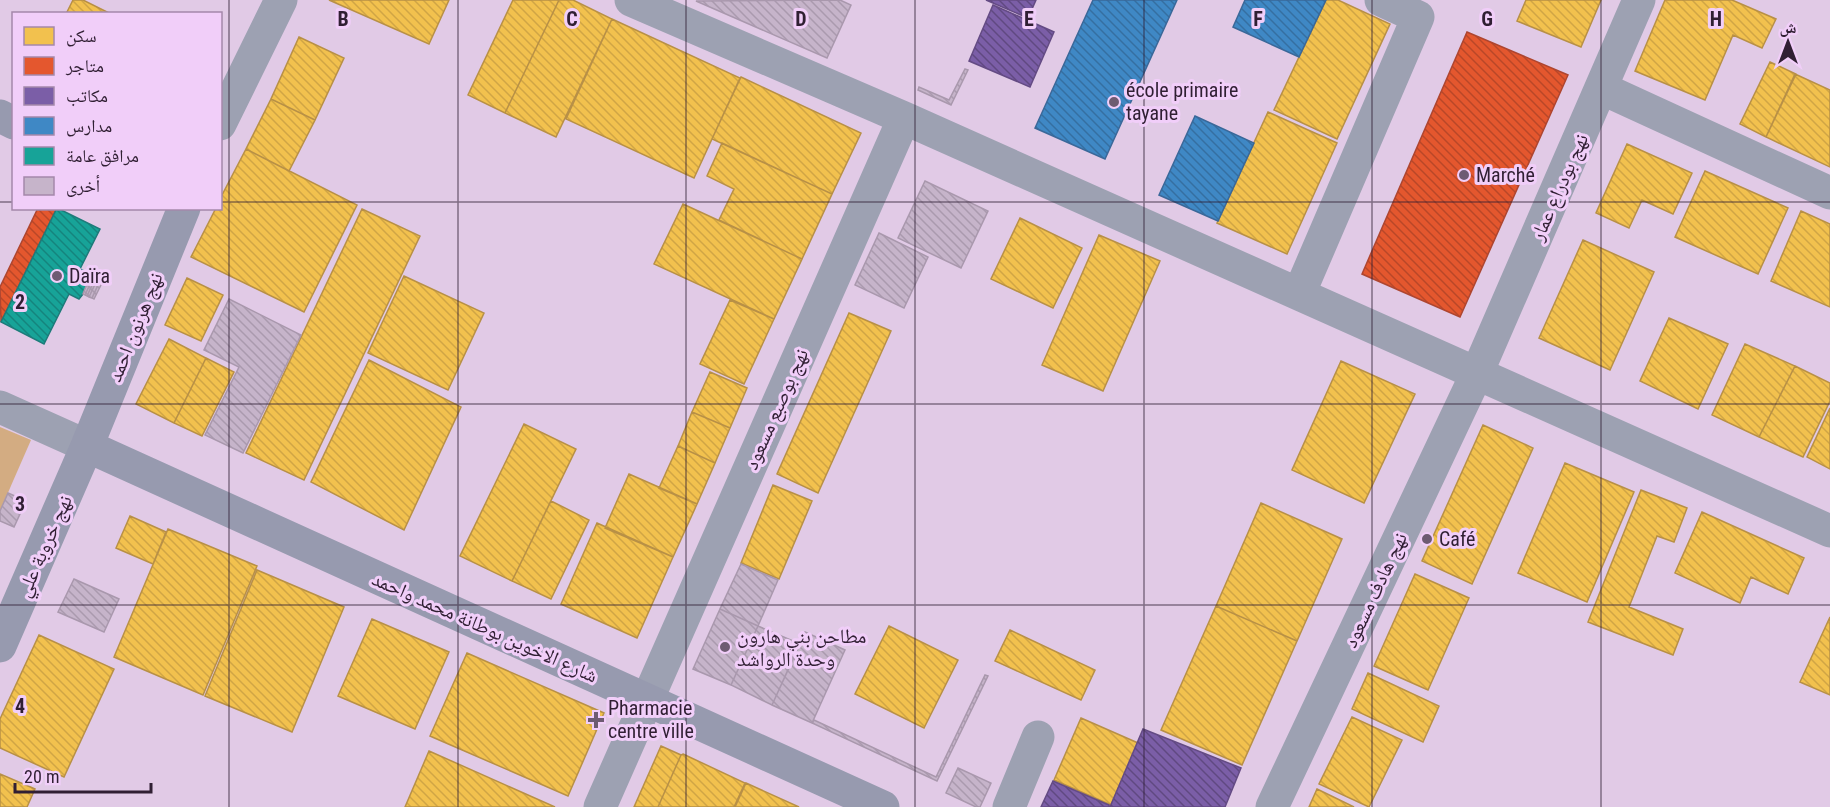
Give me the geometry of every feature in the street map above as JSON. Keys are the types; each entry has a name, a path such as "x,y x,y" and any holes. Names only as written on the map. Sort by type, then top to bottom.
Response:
{"main road":[{"name":"نهج هرنون احمد","path":"87,446 182,210"},
{"name":"شارع الاخوين بوطانة محمد واحمد","path":"87,446 883,807"},
{"name":"نهج خروبة علي","path":"0,646 87,446"}],"street":[{"path":"222,120 281,0"},
{"path":"631,0 904,118 1830,531"},
{"path":"1299,294 1422,9 1381,0"},
{"name":"نهج بودراع عمار","path":"1477,373 1640,0"},
{"path":"1601,88 1830,193"},
{"name":"نهج بوصبع مسعود","path":"600,807 904,118"},
{"name":"نهج هادف مسعود","path":"1272,807 1477,373"},
{"path":"0,407 87,446"},
{"path":"1009,807 1038,737"}],"shaded area":[{"path":"0,427 31,440 0,511"}],"building: سكن":[{"path":"73,0 83,0 107,12 67,12"},
{"path":"329,0 449,0 429,44"},
{"path":"513,0 559,0 505,113 468,95"},
{"path":"559,0 573,0 612,19 556,137 505,113"},
{"path":"1326,0 1338,0 1390,24 1337,139 1274,110"},
{"path":"1526,0 1601,0 1581,47 1517,21"},
{"path":"1665,0 1732,0 1776,19 1762,48 1733,35 1705,100 1635,71"},
{"path":"612,19 740,78 694,178 566,119"},
{"path":"299,37 344,58 315,120 271,99"},
{"path":"1770,62 1796,74 1766,137 1740,124"},
{"path":"1795,74 1830,90 1830,167 1766,137"},
{"path":"741,77 861,133 832,194 712,139"},
{"path":"271,99 315,120 289,171 246,149"},
{"path":"1268,112 1337,143 1287,254 1217,223"},
{"path":"722,143 832,194 802,259 719,220 734,189 707,176"},
{"path":"1627,144 1692,173 1673,214 1642,200 1629,228 1596,213"},
{"path":"246,149 357,205 304,312 191,257 215,210 222,210 222,195"},
{"path":"1705,171 1788,208 1758,274 1675,237"},
{"path":"683,204 802,259 774,319 654,264"},
{"path":"362,209 420,236 304,480 246,453"},
{"path":"1801,211 1830,224 1830,307 1771,281"},
{"path":"1020,218 1082,248 1053,308 991,279"},
{"path":"1099,235 1160,261 1103,391 1042,365"},
{"path":"1583,240 1654,272 1610,370 1539,338"},
{"path":"404,276 484,313 448,390 368,353"},
{"path":"187,278 223,295 201,341 165,325"},
{"path":"730,300 774,319 744,384 700,364"},
{"path":"849,313 891,331 818,493 777,474"},
{"path":"1669,318 1728,344 1698,409 1640,381"},
{"path":"169,339 206,358 174,423 136,404"},
{"path":"1745,344 1795,366 1759,437 1712,415"},
{"path":"206,358 234,372 202,436 174,423"},
{"path":"369,360 461,407 404,530 311,482"},
{"path":"1341,361 1415,394 1364,503 1292,470"},
{"path":"1795,366 1830,383 1830,401 1803,457 1759,437"},
{"path":"710,372 747,388 730,428 692,412"},
{"path":"1830,408 1830,469 1807,457"},
{"path":"692,412 730,428 715,463 678,446"},
{"path":"524,424 576,449 512,581 460,556"},
{"path":"1483,425 1533,448 1472,584 1422,561"},
{"path":"678,446 715,463 697,504 659,488"},
{"path":"1565,463 1634,492 1587,602 1518,573"},
{"path":"629,474 697,504 673,557 605,528"},
{"path":"773,485 812,501 779,579 741,563"},
{"path":"1641,490 1687,508 1674,542 1657,536 1629,607 1683,629 1673,655 1588,622"},
{"path":"551,501 589,520 551,599 512,581"},
{"path":"1261,503 1342,539 1297,641 1216,606"},
{"path":"1702,512 1804,558 1788,594 1751,577 1740,603 1675,573"},
{"path":"130,516 166,532 153,564 116,548"},
{"path":"597,523 673,557 637,638 561,604"},
{"path":"168,529 257,566 203,695 114,657"},
{"path":"257,570 344,607 292,732 205,696"},
{"path":"1415,574 1469,598 1428,690 1374,666"},
{"path":"1216,606 1297,641 1242,765 1161,730"},
{"path":"1830,617 1830,695 1800,682"},
{"path":"372,619 449,652 415,729 338,696"},
{"path":"889,626 958,660 924,728 855,694"},
{"path":"1010,630 1095,670 1081,700 995,661"},
{"path":"39,635 114,669 64,777 0,748 0,719"},
{"path":"467,653 604,713 568,796 430,736"},
{"path":"1368,673 1439,706 1423,742 1352,709"},
{"path":"1352,717 1402,740 1369,807 1319,784"},
{"path":"1081,718 1138,743 1111,805 1054,780"},
{"path":"661,746 681,755 658,807 634,807"},
{"path":"429,751 555,807 405,807"},
{"path":"683,754 745,783 734,807 658,807"},
{"path":"0,774 35,789 27,807 0,807"},
{"path":"746,783 799,807 735,807"},
{"path":"1317,789 1354,807 1309,807"}],"building: متاجر":[{"name":"Marché","path":"1467,32 1568,75 1460,317 1362,274"},
{"path":"37,210 56,210 1,322 0,287"}],"building: مكاتب":[{"path":"986,0 1036,0 1028,18"},
{"path":"993,5 1054,32 1030,87 969,61"},
{"path":"1143,729 1241,768 1225,807 1110,807"},
{"path":"1053,781 1109,805 1109,807 1041,807"}],"building: مدارس":[{"path":"1093,0 1177,0 1105,159 1035,128"},
{"path":"1245,0 1326,0 1299,57 1233,27"},
{"path":"1195,116 1254,143 1218,221 1159,195"}],"building: مرافق عامة":[{"name":"Daïra","path":"56,210 61,210 100,229 80,269 92,274 83,294 79,299 69,294 44,344 1,322"}],"building: أخرى":[{"path":"840,0 851,5 827,58 696,1"},
{"path":"965,69 968,70 951,105 918,90 919,87 949,100"},
{"path":"925,181 988,211 961,268 898,238"},
{"path":"879,233 928,257 904,308 855,285"},
{"path":"89,279 92,280 85,295 83,294"},
{"path":"92,280 94,281 87,296 85,295"},
{"path":"94,281 96,282 89,297 87,296"},
{"path":"96,282 99,283 92,298 89,297"},
{"path":"99,283 101,285 94,299 92,298"},
{"path":"229,299 301,335 243,453 205,435 239,367 204,350"},
{"path":"8,493 26,501 14,527 0,521 0,511"},
{"path":"741,564 778,580 758,626 720,609"},
{"path":"74,579 119,599 104,632 58,612"},
{"name":"مطاحن بني هارون وحدة الرواشد","path":"720,609 758,626 731,685 693,669"},
{"path":"758,626 800,644 772,705 731,685"},
{"path":"805,632 845,650 812,723 772,705"},
{"path":"985,675 988,676 937,781 812,723 814,720 936,777"},
{"path":"958,768 991,783 980,807 946,793"}],"place":[{"name":"école primaire tayane","path":"1114,102"},
{"name":"Marché","path":"1464,175"},
{"name":"Daïra","path":"57,276"},
{"name":"Café","path":"1427,539"},
{"name":"مطاحن بني هارون وحدة الرواشد","path":"725,647"},
{"name":"Pharmacie centre ville","path":"596,720"}]}
